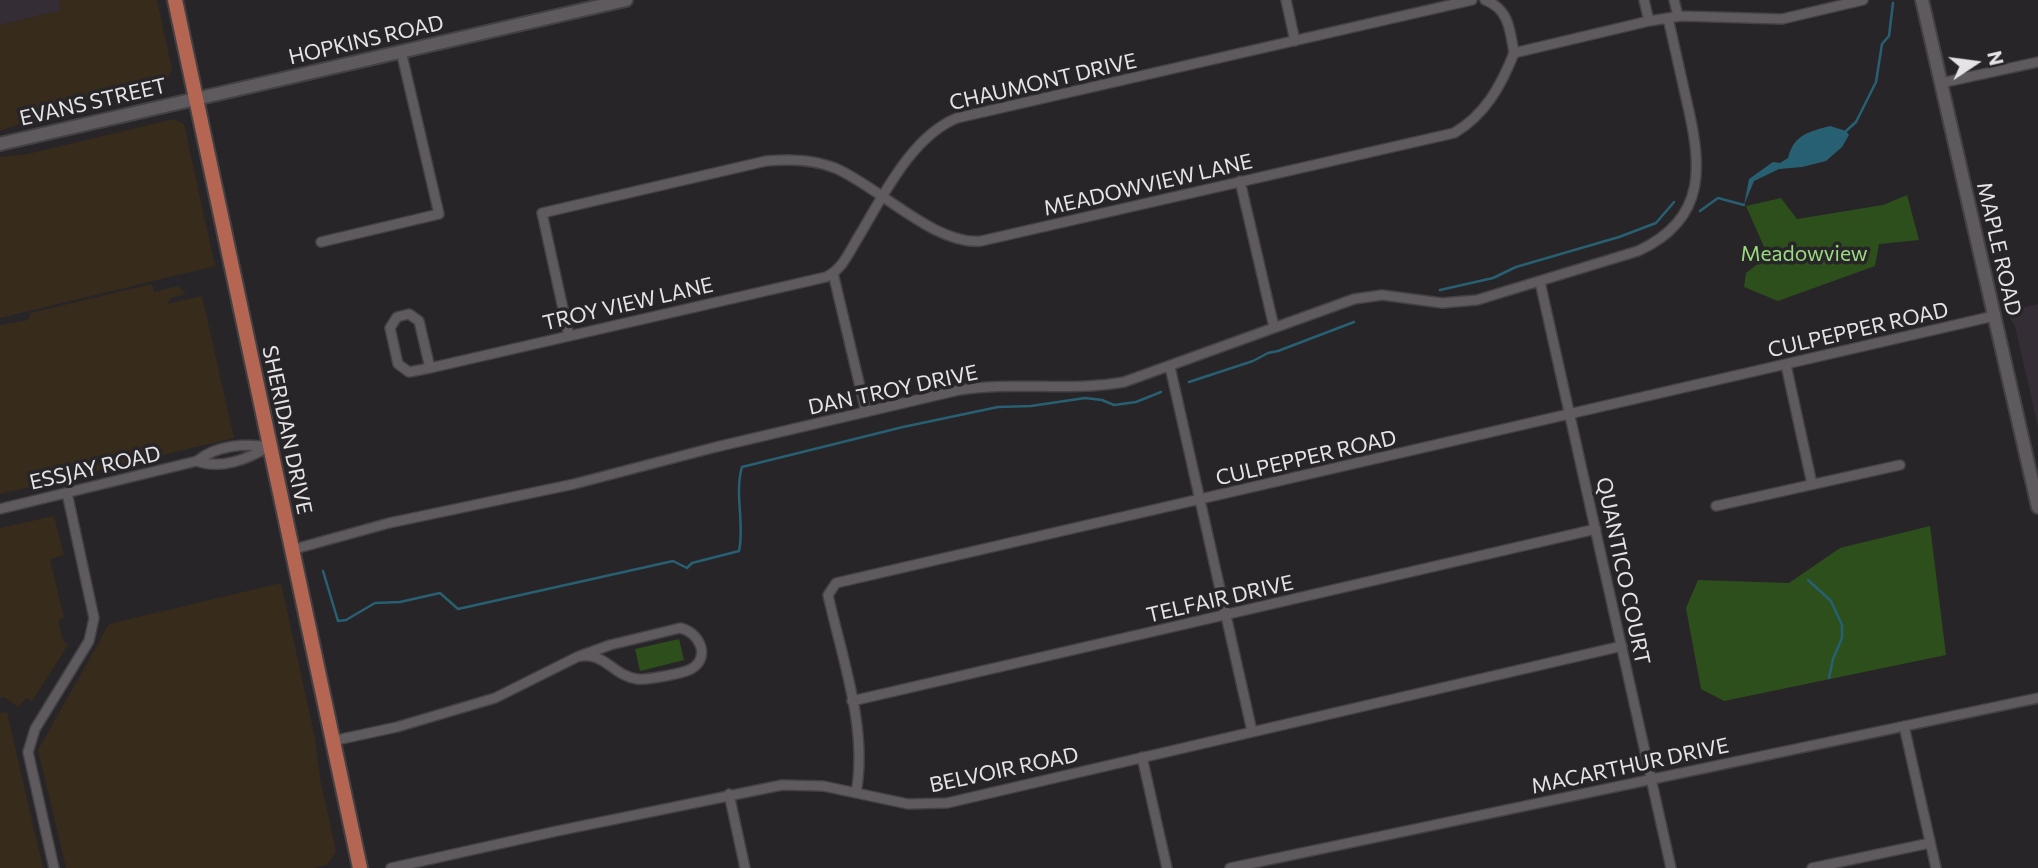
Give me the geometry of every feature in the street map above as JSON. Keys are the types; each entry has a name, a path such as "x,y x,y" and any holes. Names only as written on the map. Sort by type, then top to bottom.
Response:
{"main road":[{"name":"SHERIDAN DRIVE","path":"175,0 360,868"}],"street":[{"name":"HOPKINS ROAD","path":"196,98 626,0"},
{"path":"1286,0 1296,41"},
{"name":"CHAUMONT DRIVE","path":"833,274 840,267 883,196 926,136 945,123 957,118 1472,0"},
{"path":"1485,0 1498,6 1509,22 1514,53 1678,16 1782,19 1863,0"},
{"path":"1644,0 1649,21"},
{"path":"1674,0 1678,16"},
{"name":"MAPLE ROAD","path":"1922,0 2038,507"},
{"name":"DAN TROY DRIVE","path":"291,550 389,523 574,484 716,447 979,387 1101,387 1147,376 1354,299 1389,295 1424,301 1477,300 1650,246 1670,231 1684,213 1698,169 1697,147 1668,18"},
{"path":"321,242 439,214 401,51"},
{"name":"MEADOWVIEW LANE","path":"569,336 542,212 780,160 810,161 832,167 954,238 972,242 1454,133 1471,122 1488,104 1514,53"},
{"path":"1941,83 2038,61"},
{"name":"EVANS STREET","path":"0,145 196,98"},
{"path":"1240,181 1274,327"},
{"path":"833,274 866,412"},
{"name":"TROY VIEW LANE","path":"430,368 419,321 409,314 397,317 390,328 398,364 409,372 430,368 814,280 833,274"},
{"name":"QUANTICO COURT","path":"1541,282 1671,868"},
{"name":"CULPEPPER ROAD","path":"856,793 860,770 860,742 828,594 836,583 1994,316"},
{"path":"1786,365 1812,484"},
{"path":"1170,367 1252,731"},
{"name":"ESSJAY ROAD","path":"0,509 197,461 207,453 247,444 269,447"},
{"path":"1716,506 1900,465"},
{"path":"54,868 28,752 35,729 89,641 94,618 67,493"},
{"name":"TELFAIR DRIVE","path":"852,701 1596,529"},
{"path":"332,741 397,727 495,698 577,657 610,645 680,628 696,635 701,653 698,662 691,669 644,680 633,679 587,654 577,657"},
{"name":"BELVOIR ROAD","path":"391,868 772,786 802,784 908,804 947,803 1622,646"},
{"name":"MACARTHUR DRIVE","path":"1230,868 2038,698"},
{"path":"1904,726 1936,868"},
{"path":"1142,757 1167,868"},
{"path":"729,794 745,868"},
{"path":"1812,868 1930,843"}],"shaded area":[{"path":"0,0 59,0 61,10 0,25"},
{"path":"59,0 157,0 172,69 163,87 55,111 0,131 0,25 61,10"},
{"path":"174,119 184,124 215,266 0,318 0,157 28,154"},
{"path":"152,284 154,292 178,286 186,294 171,298 167,304 202,296 234,438 0,494 0,325 28,320 31,313"},
{"path":"2038,304 2038,427 2015,326 2006,312"},
{"path":"54,516 64,555 50,559 64,618 58,620 63,641 68,645 32,701 26,698 18,707 4,697 0,698 0,528"},
{"path":"281,583 315,738 321,783 336,851 327,865 314,868 66,868 38,750 109,624"},
{"path":"7,712 43,868 0,868 0,713"}],"green space":[{"name":"Meadowview","path":"1907,195 1919,240 1879,244 1875,266 1778,301 1744,287 1746,273 1768,256 1746,206 1781,198 1797,219 1883,205"},
{"path":"1930,526 1946,655 1724,701 1701,689 1686,608 1698,580 1789,583 1840,548"},
{"path":"679,639 684,660 640,671 635,649"}],"water":[{"path":"1830,126 1846,131 1849,135 1842,147 1826,161 1779,169 1754,181 1744,205 1749,179 1773,162 1780,163 1788,158 1794,144 1803,135"}],"waterway":[{"path":"1846,131 1856,122 1876,82 1882,44 1889,36 1893,3"},
{"path":"1700,211 1718,198 1744,205"},
{"path":"1440,290 1493,278 1516,267 1619,237 1656,223 1674,202"},
{"path":"1189,382 1253,361 1354,322"},
{"path":"323,571 338,621 346,620 375,603 400,602 440,593 458,609 673,561 687,568 692,563 739,551 739,488 742,467 903,427 998,407 1031,406 1085,398 1114,405 1136,402 1161,392"},
{"path":"1808,580 1831,601 1842,625 1842,638 1829,678"}]}
